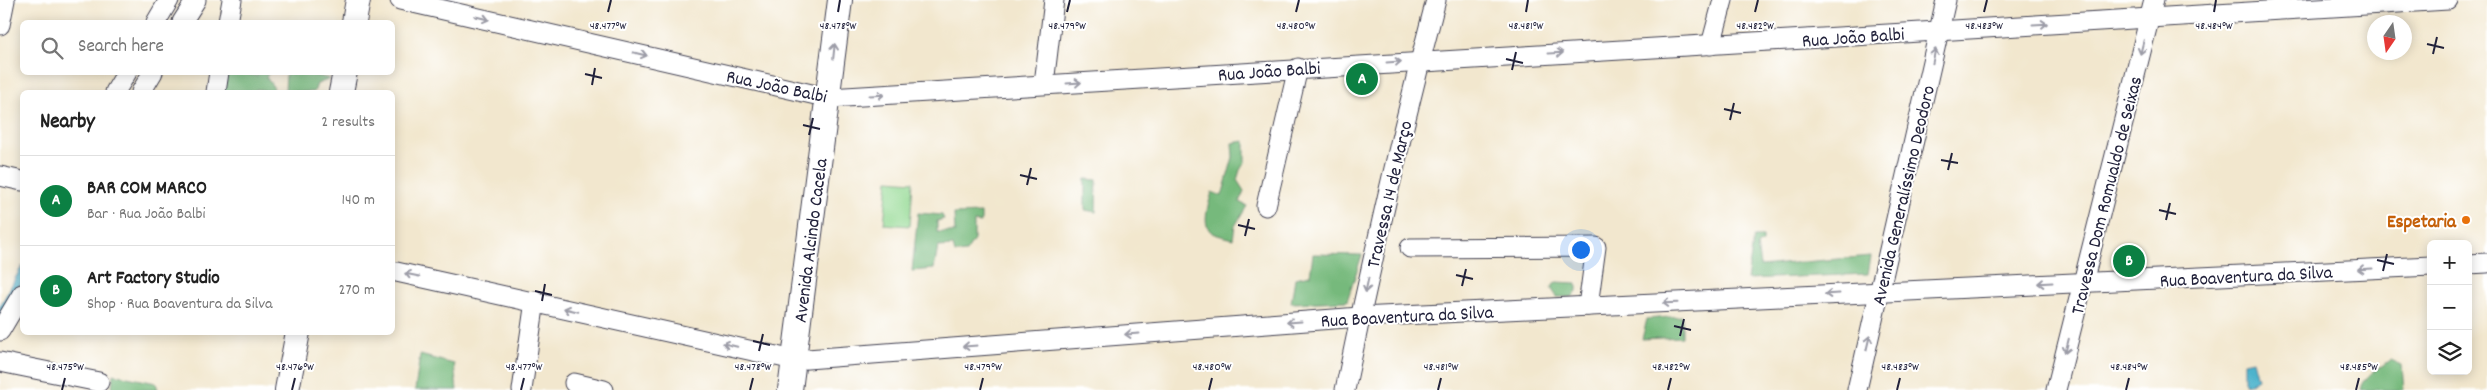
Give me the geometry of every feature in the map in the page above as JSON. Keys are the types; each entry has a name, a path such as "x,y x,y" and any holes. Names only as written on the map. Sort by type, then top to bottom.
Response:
{"main road":[{"path":"354,20 358,0"},
{"name":"Avenida Alcindo Cacela","path":"790,390 829,98 840,0"},
{"path":"341,90 344,75"},
{"path":"287,390 297,335"}],"street":[{"path":"0,25 5,0"},
{"path":"157,20 169,0"},
{"path":"183,20 196,0"},
{"path":"228,20 232,0"},
{"name":"Rua João Balbi","path":"400,0 829,98 1419,60 1710,45 1939,29 2152,9 2448,0"},
{"path":"1044,84 1054,0"},
{"name":"Travessa 14 de Março","path":"1345,390 1419,60 1436,0"},
{"path":"1710,45 1723,0"},
{"name":"Avenida Generalíssimo Deodoro","path":"1857,390 1881,292 1946,0"},
{"name":"Travessa Dom Romualdo de Seixas","path":"2056,390 2152,9"},
{"path":"1266,206 1298,68"},
{"path":"116,90 125,75"},
{"path":"142,90 151,75"},
{"path":"216,90 219,75"},
{"path":"0,176 20,181"},
{"path":"1410,248 1596,247 1588,306"},
{"path":"2472,264 2487,263"},
{"name":"Rua Boaventura da Silva","path":"395,272 794,360 1360,317 2083,281 2427,266"},
{"path":"0,331 20,297"},
{"path":"522,390 535,302"},
{"path":"0,362 99,382"},
{"path":"574,383 604,390"}],"green space":[{"path":"227,75 268,75 266,77 274,88 272,90 224,90"},
{"path":"286,75 315,75 330,79 317,84 315,90 285,90"},
{"path":"1245,141 1245,162 1237,180 1244,191 1239,202 1247,206 1235,226 1233,239 1215,234 1209,230 1206,214 1212,192 1222,196 1233,157 1232,143"},
{"path":"1085,179 1097,180 1096,212 1085,210"},
{"path":"888,180 913,182 910,226 884,224"},
{"path":"918,213 942,215 944,219 937,221 937,232 955,232 954,214 981,213 981,223 974,222 974,240 966,252 955,253 953,246 938,247 934,269 912,271"},
{"path":"1754,237 1763,237 1763,242 1757,245 1760,266 1871,256 1868,274 1747,279"},
{"path":"1313,254 1362,255 1347,301 1291,303 1295,278 1310,275"},
{"path":"1556,282 1577,283 1577,291 1572,297 1557,297 1551,288"},
{"path":"1682,316 1682,337 1642,339 1647,319"},
{"path":"420,355 454,364 457,390 415,390"},
{"path":"2391,360 2402,365 2404,390 2361,390 2368,376"},
{"path":"113,374 156,383 158,390 112,390"}],"water":[{"path":"20,270 20,286 0,321 0,306"},
{"path":"2253,360 2258,379 2250,384 2244,383 2244,362"}],"place":[{"name":"BAR COM MARCO","path":"1362,79"},
{"name":"Espetaria","path":"2466,220"},
{"name":"Art Factory Studio","path":"2129,261"}]}
